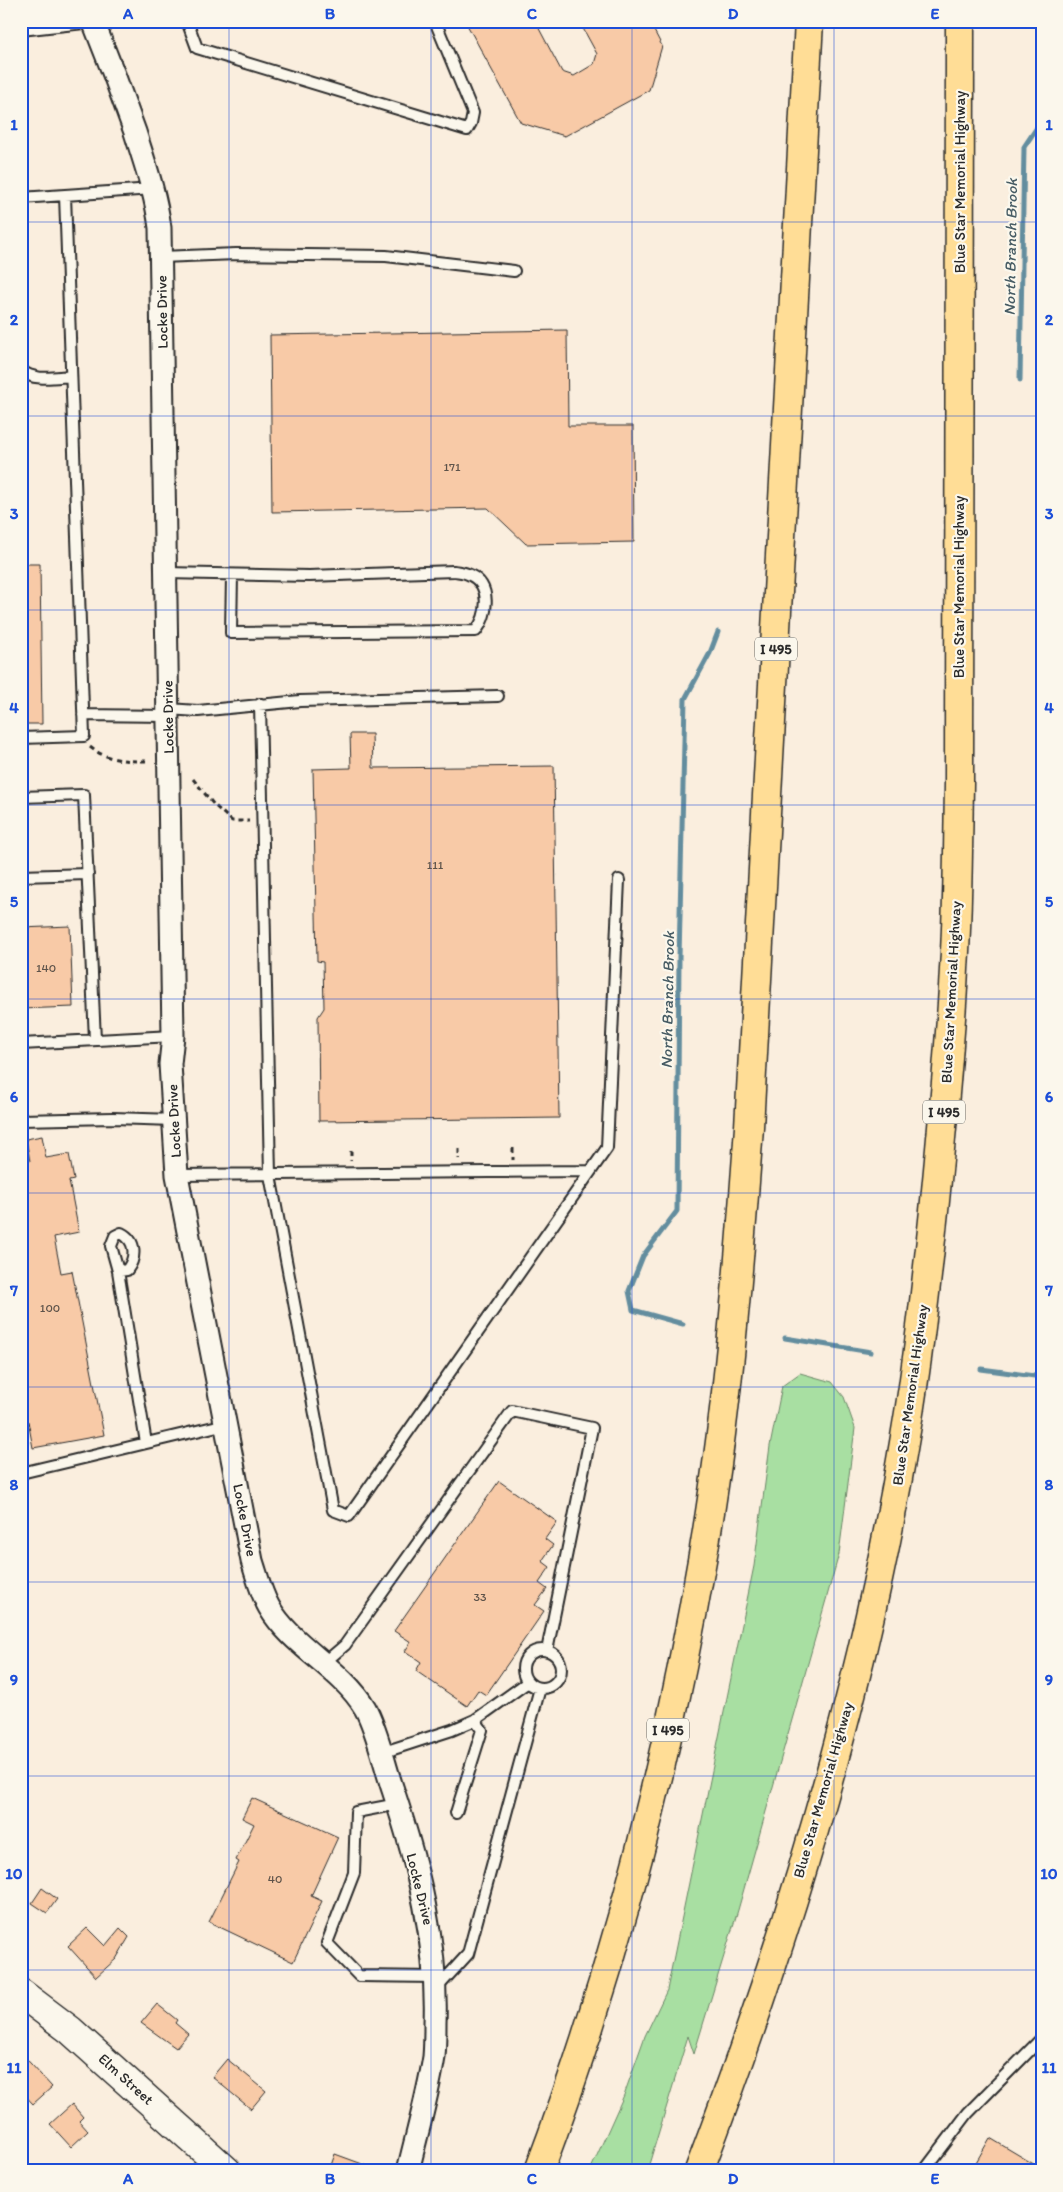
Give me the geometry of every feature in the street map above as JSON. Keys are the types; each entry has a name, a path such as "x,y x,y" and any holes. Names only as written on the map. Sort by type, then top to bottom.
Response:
{"highway":[{"name":"I 495","path":"539,2171 594,2008 650,1806 688,1634 704,1548 723,1416 738,1276 750,1127 809,21"},
{"name":"Blue Star Memorial Highway","path":"699,2171 723,2107 775,1952 826,1785 856,1673 897,1481 923,1310 950,1040 957,905 959,784 960,21"}],"street":[{"name":"Locke Drive","path":"93,22 124,101 153,188 158,209 161,257 168,713 172,1036 170,1064 177,1175 252,1561 269,1606 282,1625 344,1682 365,1708 398,1804 423,1893 431,1931 436,1983 434,2055 426,2098 408,2171"},
{"name":"Elm Street","path":"21,1993 70,2030 227,2171"}],"lane":[{"path":"186,21 197,48 467,130 471,124 473,113 436,21"},
{"path":"21,30 30,25 93,22"},
{"path":"21,198 153,188"},
{"path":"21,738 84,736 65,195"},
{"path":"161,257 236,254 386,256 514,271"},
{"path":"21,370 31,377 71,376"},
{"path":"166,573 310,576 454,571 470,575 479,582 486,595 487,608 483,622 476,631 231,634 232,575"},
{"path":"83,715 198,712 260,704 498,696"},
{"path":"260,704 270,1175 333,1510 349,1516 607,1148 619,880"},
{"path":"21,797 84,795 95,1040"},
{"path":"21,876 88,874"},
{"path":"21,1044 172,1036"},
{"path":"21,1120 113,1118 174,1120"},
{"path":"177,1175 590,1171"},
{"path":"118,1271 146,1443"},
{"path":"324,1663 345,1645 512,1411 592,1428 547,1651"},
{"path":"21,1473 226,1424"},
{"path":"547,1651 557,1659 560,1671 555,1683 540,1688 528,1682 524,1674 525,1661 534,1652 547,1651"},
{"path":"381,1753 452,1730 475,1720 528,1682"},
{"path":"398,1804 356,1812 354,1873 327,1943 359,1976 436,1983 468,1954 540,1688"},
{"path":"456,1813 482,1730 475,1720"},
{"path":"924,2171 968,2113 1042,2038"}],"path":[{"path":"84,736 86,744 99,754 123,760 150,761"},
{"path":"193,779 214,805 232,821 249,821"}],"green space":[{"path":"800,1373 832,1382 844,1397 855,1428 839,1554 738,1910 694,2054 688,2036 647,2171 590,2171 624,2095 645,2036 667,1990 754,1566 770,1446 782,1386"}],"building":[{"path":"465,21 535,21 562,72 574,76 594,64 597,54 579,21 649,21 662,46 649,90 565,136 521,123"},
{"path":"567,330 568,426 633,426 634,542 526,544 488,508 272,512 270,335"},
{"path":"21,564 40,564 42,724 21,724"},
{"path":"350,734 372,734 373,768 554,766 559,1118 319,1121 318,1017 324,1008 323,962 317,961 313,769 351,768"},
{"path":"70,926 73,1007 21,1009 21,928"},
{"path":"42,1136 46,1158 69,1154 74,1180 69,1181 79,1232 54,1237 61,1273 72,1271 104,1435 33,1448 28,1421 21,1423 21,1163 30,1161 26,1139"},
{"path":"499,1481 557,1522 545,1539 553,1545 542,1561 550,1567 539,1583 547,1589 535,1605 544,1611 486,1695 478,1690 467,1706 416,1671 421,1662 405,1651 411,1642 394,1631"},
{"path":"252,1798 338,1837 311,1896 322,1901 293,1962 209,1922 239,1862 236,1860 254,1824 242,1818"},
{"path":"42,1888 57,1899 47,1913 32,1903"},
{"path":"87,1928 105,1946 120,1928 129,1937 116,1959 96,1977 68,1946"},
{"path":"157,2004 177,2020 175,2023 188,2034 176,2048 141,2023"},
{"path":"21,2053 52,2087 33,2104 21,2091"},
{"path":"227,2059 266,2091 251,2109 212,2077"},
{"path":"72,2104 83,2117 79,2121 88,2131 71,2147 50,2124"},
{"path":"990,2138 1042,2169 1042,2171 971,2171"},
{"path":"335,2154 376,2169 376,2171 329,2171"}],"waterway":[{"name":"North Branch Brook","path":"1020,380 1024,147 1042,120"},
{"name":"North Branch Brook","path":"683,1324 633,1310 629,1291 643,1256 677,1211 679,958 685,699 710,653 718,632"},
{"name":"North Branch Brook","path":"785,1338 871,1352"},
{"name":"North Branch Brook","path":"981,1369 1042,1377"}]}
